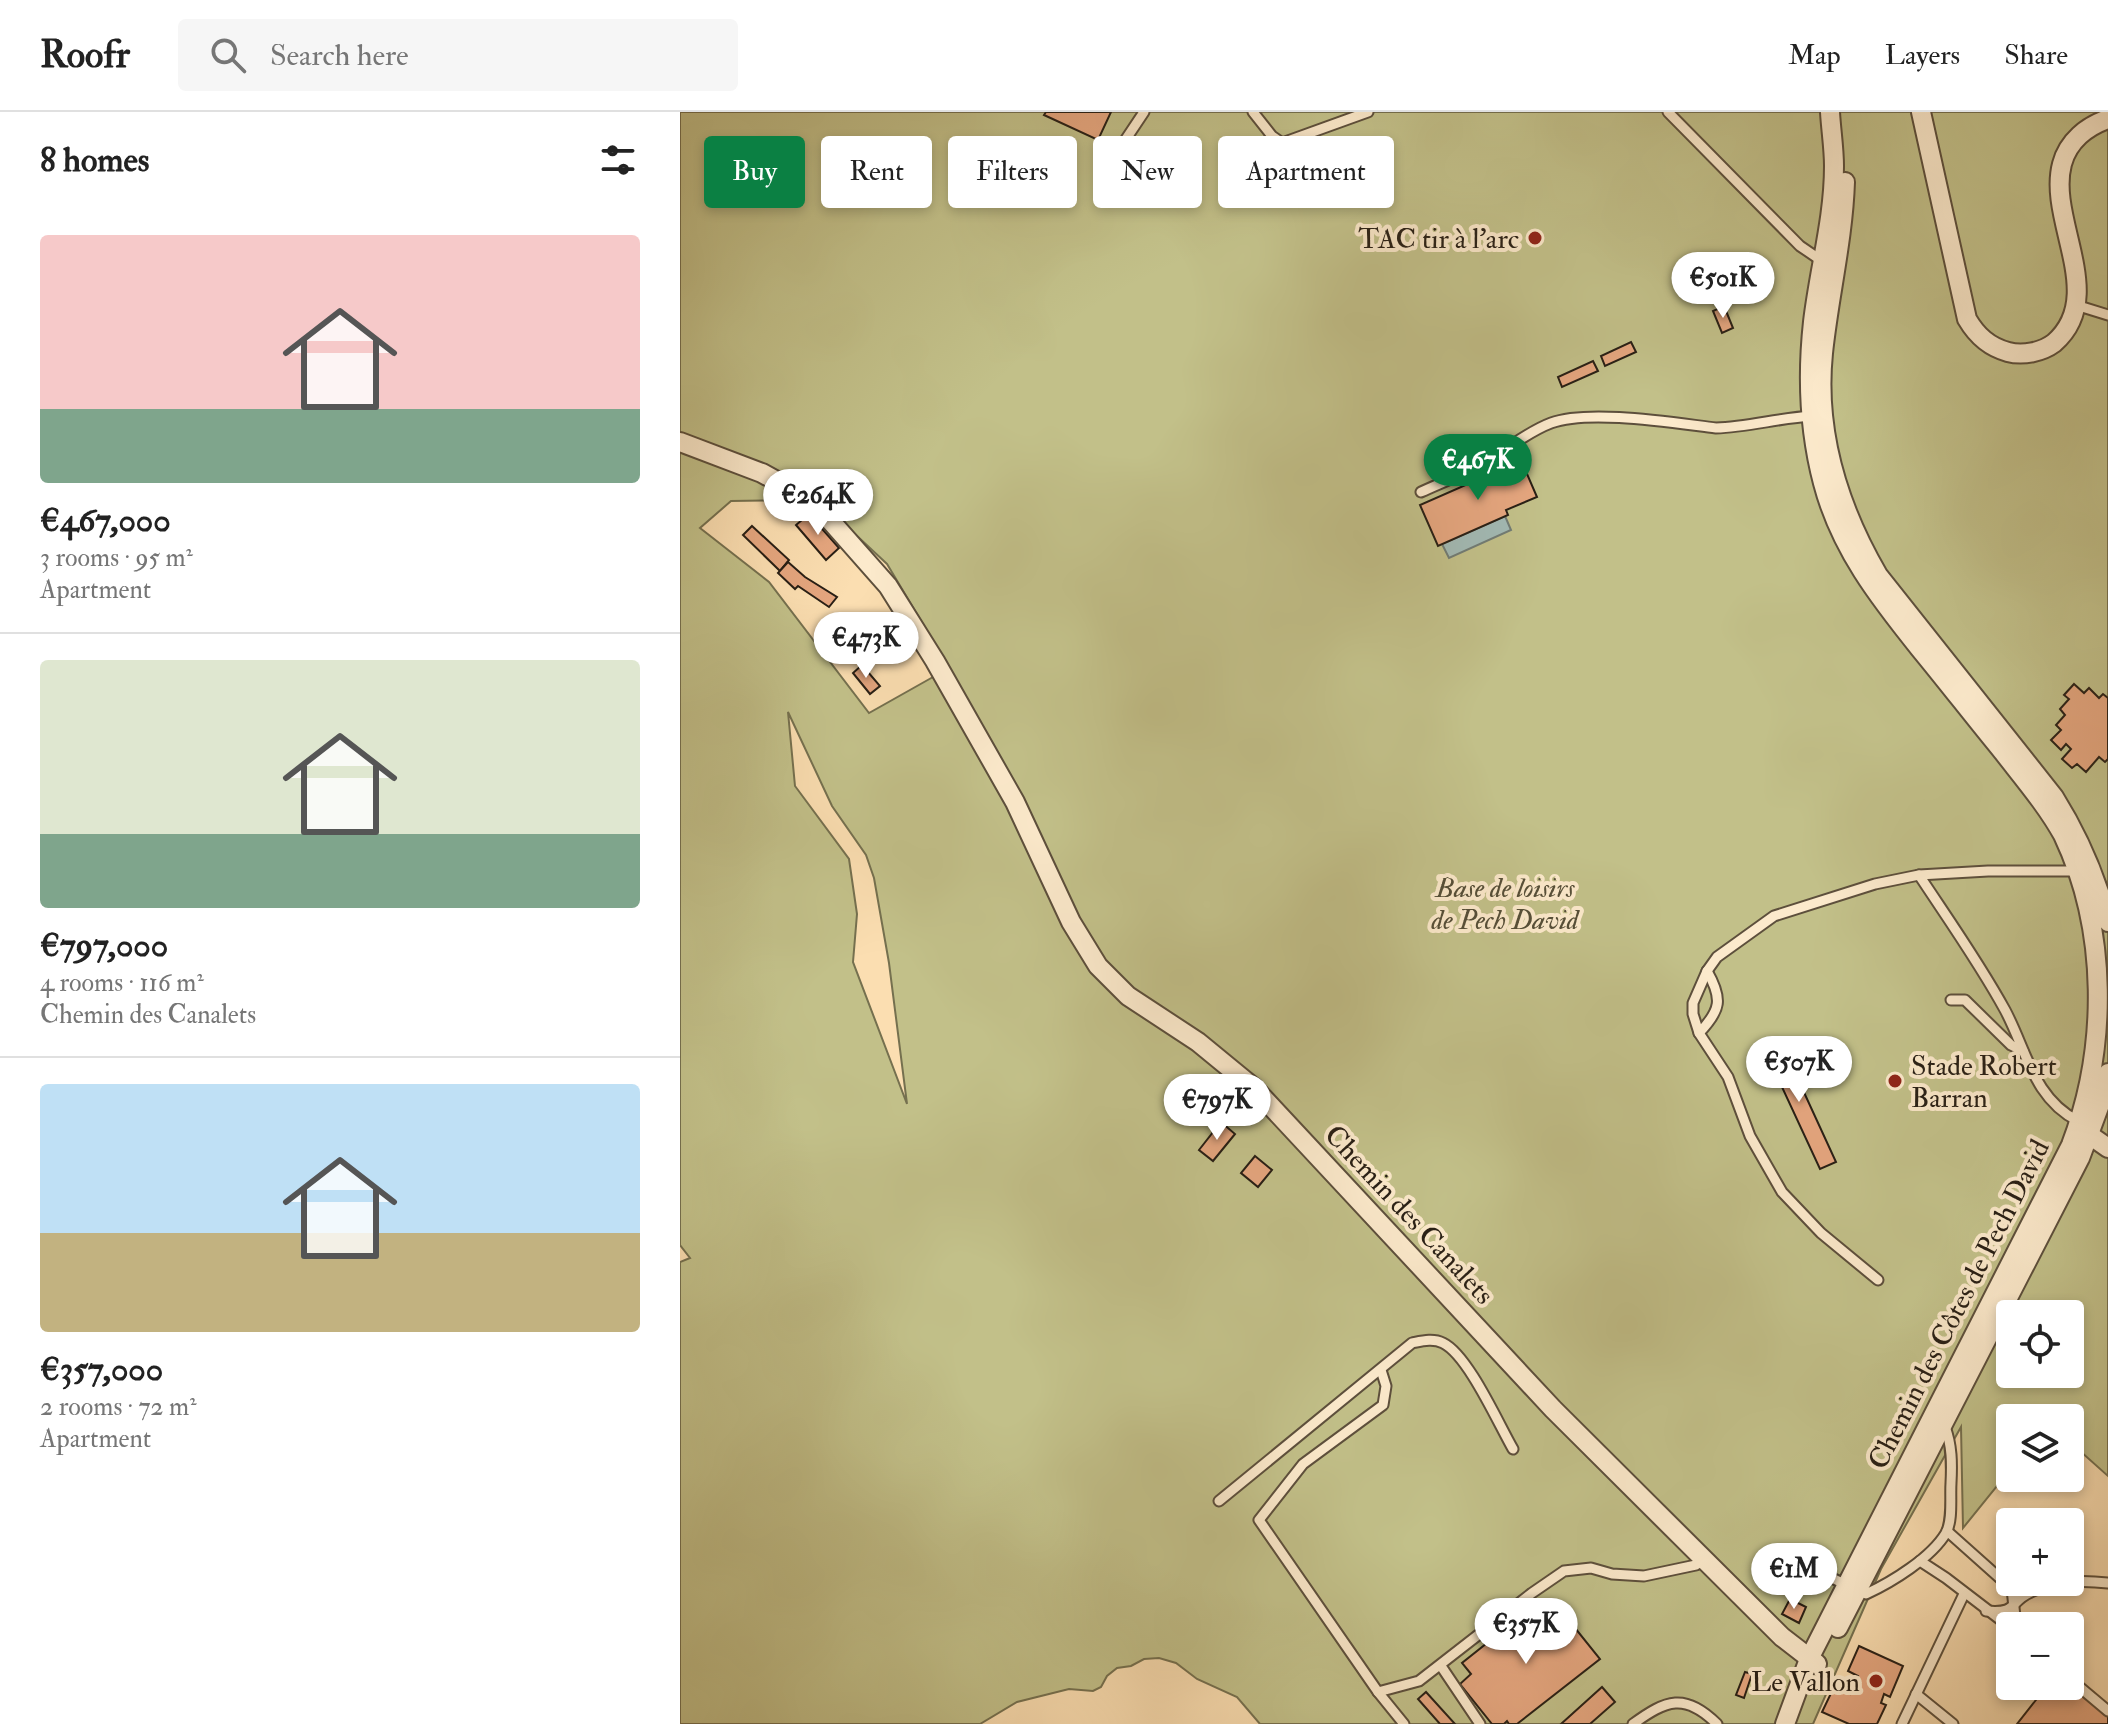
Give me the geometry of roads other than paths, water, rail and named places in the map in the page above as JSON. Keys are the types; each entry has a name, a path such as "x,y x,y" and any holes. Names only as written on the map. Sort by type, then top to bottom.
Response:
{"street":[{"name":"Chemin des Côtes de Pech David","path":"1830,112 1834,167 1830,264 1816,416 1841,503 1878,575 2054,797 2108,922"},
{"name":"Chemin des Côtes de Pech David","path":"1830,264 1844,195 1842,112"},
{"path":"1921,112 1967,319 1975,333 1990,346 2010,353 2032,353 2052,345 2065,332 2079,306 2079,278 2060,183 2062,163 2080,134 2108,119"},
{"name":"Chemin des Canalets","path":"680,442 762,473 800,494 828,518 888,586 935,661 1015,802 1071,922 1098,966 1128,996 1198,1042 1254,1088 1553,1409 1782,1637 1814,1662"},
{"name":"Chemin des Côtes de Pech David","path":"1785,1724 1937,1422 2074,1171 2085,1127 2102,1025 2102,973 2085,868"},
{"name":"Chemin des Côtes de Pech David","path":"2085,1127 2108,1073"},
{"path":"2085,1127 2108,1148"},
{"name":"Chemin des Côtes de Pech David","path":"1791,1724 1814,1662"}],"lane":[{"path":"1128,136 1144,112"},
{"path":"1253,112 1272,136 1282,143 1368,112"},
{"path":"1668,112 1800,246 1830,264"},
{"path":"2079,306 2108,315"},
{"path":"1421,492 1487,461 1519,439 1552,423 1575,418 1596,417 1724,428 1783,417 1816,416"},
{"path":"1878,1280 1821,1233 1782,1192 1750,1136 1728,1077 1699,1033 1693,1014 1693,1003 1707,971 1717,957 1774,916 1875,884 1919,875 2085,868"},
{"path":"1919,875 2006,1012 2043,1092 2085,1127"},
{"path":"1699,1033 1716,1016 1719,1003 1707,971"},
{"path":"1951,1000 1965,1000 2011,1045 2023,1051"},
{"path":"1219,1501 1412,1343 1430,1340 1443,1343 1466,1366 1513,1449"},
{"path":"1381,1370 1386,1386 1383,1405 1303,1464 1259,1520 1378,1692 1404,1724"},
{"path":"1817,1564 1834,1579 1866,1594 1920,1561 1947,1531 1952,1458 1946,1428 1937,1422"},
{"path":"1947,1531 2012,1589 2014,1612"},
{"path":"1378,1692 1419,1681 1564,1571 1591,1568 1612,1574 1644,1576 1696,1565 1705,1559"},
{"path":"1920,1561 1996,1616"},
{"path":"1986,1611 2003,1613 2014,1607 2026,1593 2047,1585 2108,1583"},
{"path":"1902,1724 1964,1594"},
{"path":"1441,1666 1480,1724"},
{"path":"2084,1691 2108,1711"},
{"path":"1916,1694 1953,1724"},
{"path":"1633,1724 1667,1704 1682,1702 1694,1705 1717,1724"}],"water":[{"path":"1505,516 1511,530 1449,558 1442,544"}],"place":[{"name":"TAC tir à l'arc","path":"1535,238"},
{"name":"Stade Robert Barran","path":"1895,1081"},
{"name":"Le Vallon","path":"1876,1681"}],"park label":[{"name":"Base de loisirs de Pech David","path":"1505,903"}]}
